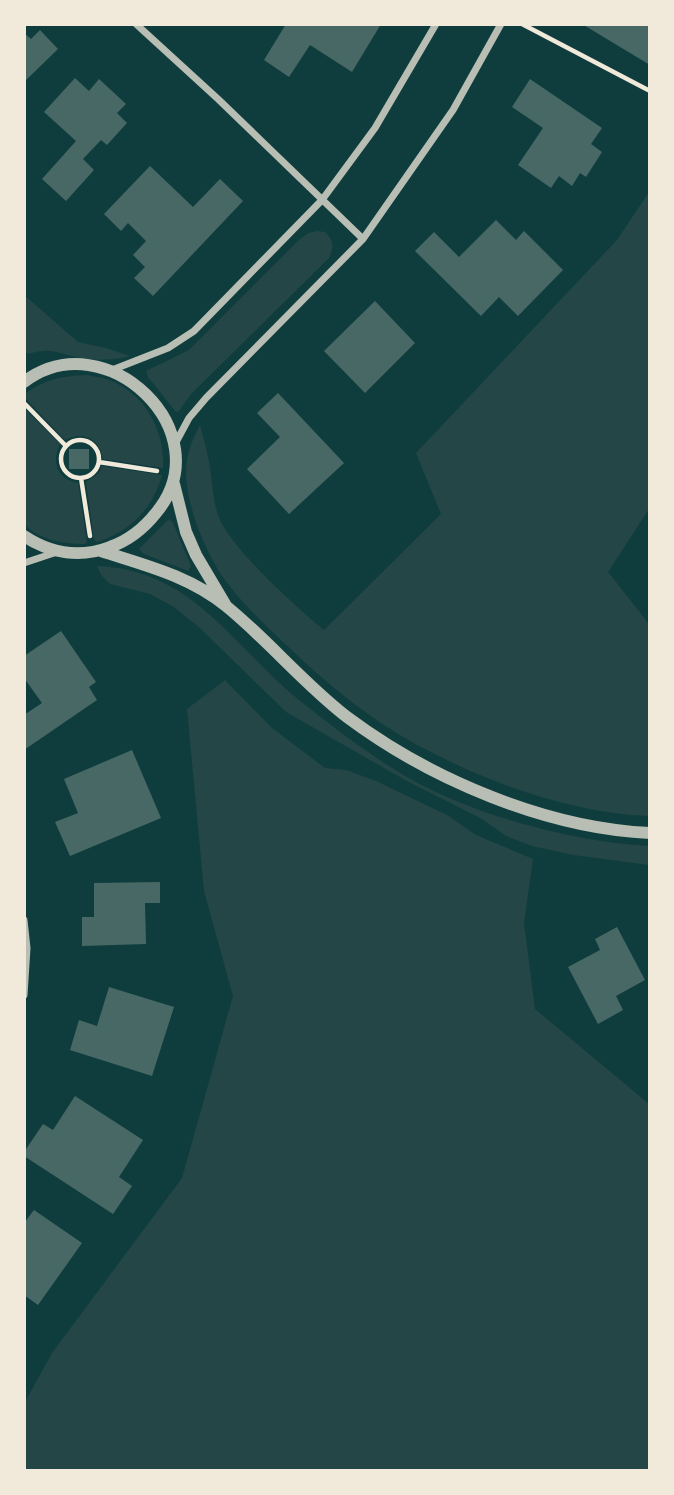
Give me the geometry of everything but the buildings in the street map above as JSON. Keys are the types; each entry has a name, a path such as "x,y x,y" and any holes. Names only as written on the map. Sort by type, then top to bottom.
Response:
{"street":[{"path":"136,24 363,239"},
{"path":"112,370 168,348 194,331 322,200 375,128 436,24"},
{"path":"174,444 189,418 206,398 363,239 453,110 501,24"},
{"path":"24,382 49,369 91,365 112,370 130,379 151,399 168,424 174,444 175,478 186,531 196,555 225,604"},
{"path":"24,536 36,544 74,554 96,547 120,544 138,533 164,503 175,478"},
{"path":"96,547 163,570 225,604 344,715 417,764 463,786 536,811 583,824 649,833"},
{"path":"24,563 59,552"},
{"path":"24,920 27,948 24,995"}],"path":[{"path":"523,24 649,90"},
{"path":"24,403 66,446"},
{"path":"77,441 89,442 97,451 99,462 93,473 81,478 64,470 61,458 66,446 77,441"},
{"path":"99,462 175,478"},
{"path":"81,478 96,547"}],"shaded area":[{"path":"649,192 649,509 608,572 649,624 649,816 620,814 563,803 479,775 427,750 369,715 300,658 254,614 228,584 211,558 197,525 186,475 189,451 200,425 220,520 239,547 267,578 324,630 441,514 416,453 617,240"},
{"path":"325,232 332,241 329,258 176,412 146,371 189,350 299,240 308,233"},
{"path":"24,295 78,342 130,356 101,360 50,351 28,354 25,351"},
{"path":"87,375 114,382 136,397 145,407 161,442 163,468 103,459 95,442 85,436 65,440 26,399 25,394 47,382 62,377"},
{"path":"24,408 60,444 56,463 61,474 78,483 87,542 85,544 53,540 25,525"},
{"path":"102,466 162,475 153,498 138,518 109,538 97,542 94,540 86,482 99,473"},
{"path":"169,519 191,566 188,571 144,554 139,549"},
{"path":"97,566 131,571 160,581 186,596 209,614 299,700 365,750 407,777 462,803 524,824 589,839 649,846 649,865 573,855 532,846 506,836 482,819 405,780 286,712 200,628 174,607 150,594 110,584"},
{"path":"225,680 272,728 325,768 346,770 376,781 447,815 476,835 533,859 524,923 535,1009 649,1104 649,1470 25,1470 25,1402 52,1353 182,1178 233,996 204,891 187,709"}]}
